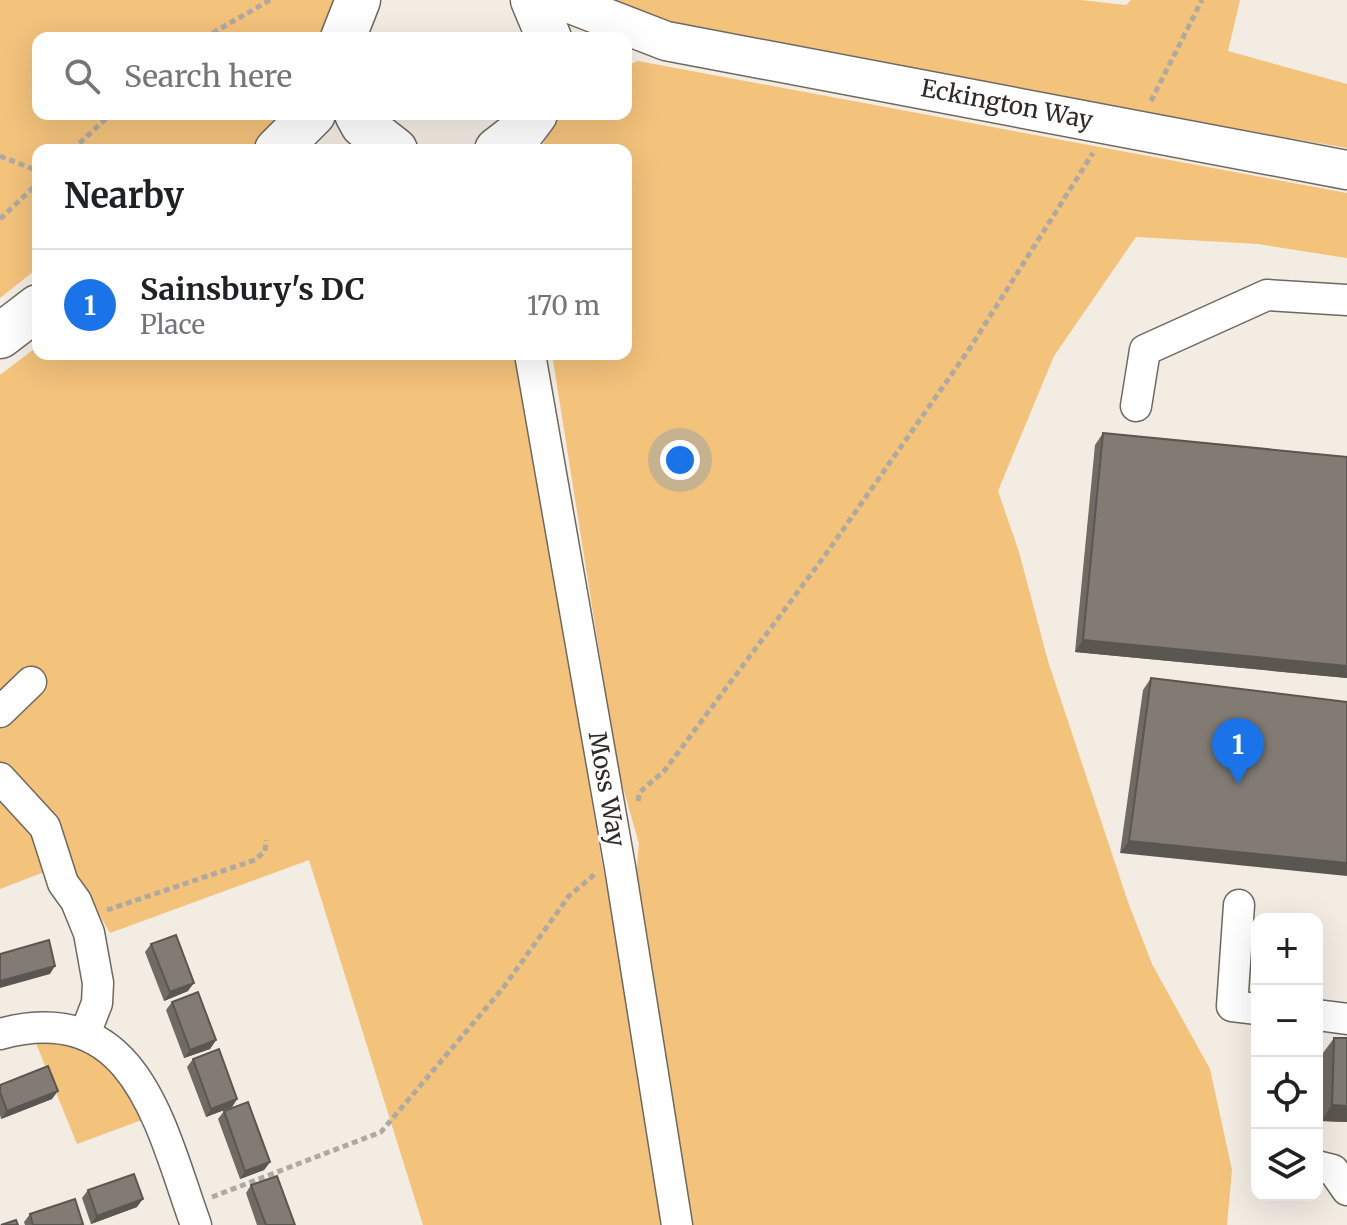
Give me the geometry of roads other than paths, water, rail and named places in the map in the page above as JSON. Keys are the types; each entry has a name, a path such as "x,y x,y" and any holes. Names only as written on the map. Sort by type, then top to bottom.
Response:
{"highway":[{"path":"345,32 357,0"},
{"path":"533,0 546,32"},
{"path":"283,144 307,120"},
{"path":"362,120 383,144"},
{"path":"0,336 32,312"}],"main road":[{"name":"Eckington Way","path":"560,0 666,41 1347,170"},
{"name":"Eckington Way","path":"632,49 666,41"}],"street":[{"path":"1136,406 1145,350 1267,295 1347,300"},
{"name":"Moss Way","path":"531,360 620,867 677,1225"},
{"path":"0,712 31,682"},
{"path":"0,778 45,827 63,883 83,918 98,983 97,1003 85,1034"},
{"path":"1239,905 1232,1006 1251,1008"},
{"path":"1323,1016 1347,1019"},
{"path":"0,1034 32,1025 53,1025 85,1034 109,1049 132,1073 147,1095 192,1216"},
{"path":"1323,1168 1333,1170 1347,1190"}],"place":[{"name":"Sainsbury's DC","path":"1238,784"}]}
